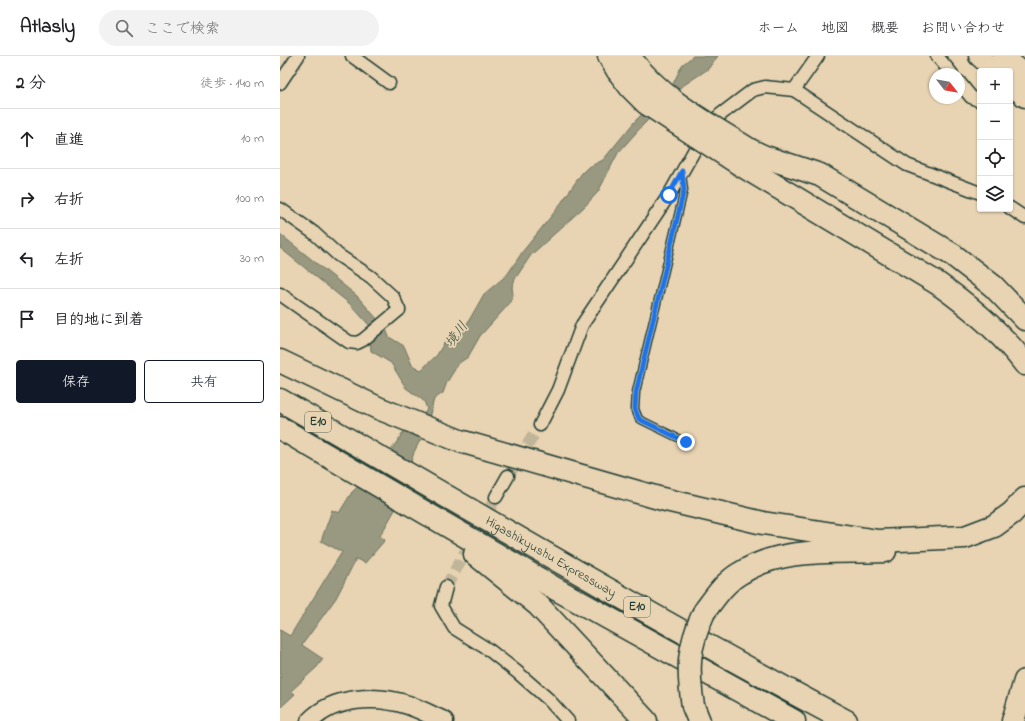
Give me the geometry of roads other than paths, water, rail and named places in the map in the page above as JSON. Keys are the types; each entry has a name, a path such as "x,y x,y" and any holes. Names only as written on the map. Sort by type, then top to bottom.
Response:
{"highway":[{"path":"622,60 631,88 646,103 746,157 937,282 965,302 990,324 1011,345 1025,364"},
{"path":"746,157 825,178 953,255 993,286 1025,319"},
{"path":"280,361 378,408 460,441 662,500 763,523 878,540 965,538"},
{"name":"Higashikyushu Expressway","path":"280,400 733,661 846,721"},
{"name":"Higashikyushu Expressway","path":"280,428 419,510 661,648 794,721"},
{"path":"696,713 688,662 694,634 704,612 719,592 738,574 759,564 800,552 852,553 908,550 965,538 994,526 1012,513 1025,499"},
{"path":"419,510 538,606 646,721"},
{"path":"1013,721 1025,681"}],"main road":[{"path":"979,56 993,68"},
{"path":"1004,56 1018,85"}],"street":[{"path":"280,83 298,56"},
{"path":"352,56 389,83"},
{"path":"794,90 818,56"},
{"path":"937,56 947,68"},
{"path":"540,425 558,390 582,325 669,195 707,128 720,115 753,90 765,87 794,90 907,165 977,192"},
{"path":"965,90 971,97 977,100"},
{"path":"280,209 314,233 338,255 370,278 393,298 399,310 364,340 357,343 349,342 280,294"},
{"path":"1013,210 1025,218"},
{"path":"496,497 508,476"},
{"path":"446,586 441,606 454,628 489,650 517,672 548,699 568,721"},
{"path":"310,721 335,705 365,698 408,704 444,721"}],"lane":[{"path":"682,171 684,190 636,392 635,409 639,419 686,442"}],"tunnel":[{"path":"508,476 540,425"},
{"path":"446,587 496,497"}],"water label":[{"name":"境川","path":"457,335"}]}
